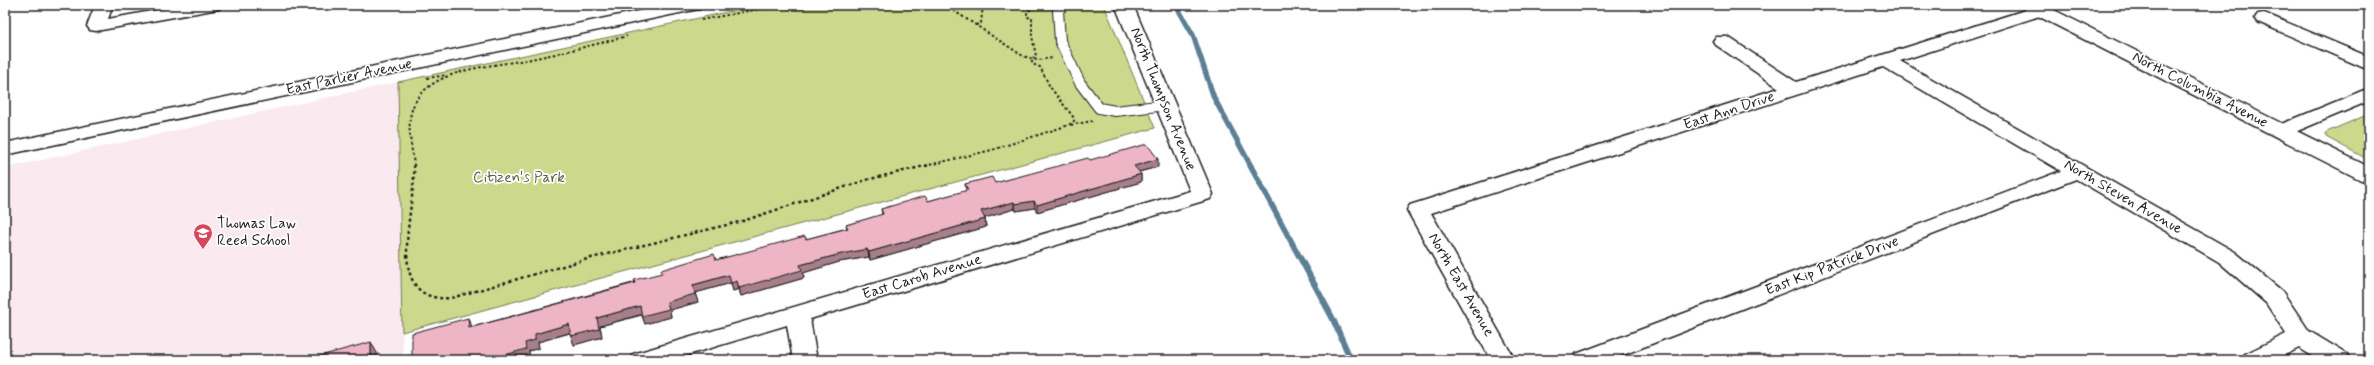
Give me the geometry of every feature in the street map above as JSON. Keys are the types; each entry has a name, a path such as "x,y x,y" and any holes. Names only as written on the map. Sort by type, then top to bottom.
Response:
{"street":[{"path":"104,5 96,26 213,5"},
{"name":"North Thompson Avenue","path":"1124,5 1202,194"},
{"name":"East Ann Drive","path":"1418,210 1886,61 2035,8"},
{"name":"North Columbia Avenue","path":"2035,8 2369,175"},
{"name":"East Parlier Avenue","path":"5,149 694,13"},
{"path":"2264,18 2369,64"},
{"path":"1722,41 1795,90"},
{"name":"North Steven Avenue","path":"1886,61 2227,257 2274,297 2300,337 2338,360"},
{"path":"2281,131 2369,94"},
{"name":"East Kip Patrick Drive","path":"1585,360 2079,172"},
{"name":"East Carob Avenue","path":"642,360 1202,194"},
{"name":"North East Avenue","path":"1418,210 1503,360"},
{"path":"797,314 805,360"},
{"path":"2254,360 2300,337"}],"lane":[{"path":"1064,5 1058,10 1060,41 1080,83 1099,108 1108,111 1115,111 1166,105"}],"path":[{"path":"694,13 780,5"},
{"path":"945,5 976,26 1032,59 1037,60"},
{"path":"976,26 981,23 983,5"},
{"path":"1029,5 1031,9 1027,12 1027,17 1032,18 1032,36 1036,56 1032,59"},
{"path":"436,82 458,73 546,56 634,34"},
{"path":"1032,59 1032,64 1040,67 1050,88 1074,118 1087,122"},
{"path":"435,77 440,78 417,98 412,112 410,136 414,176 408,262 412,282 420,292 425,297 442,299 591,258 743,220 884,175 1011,145 1069,125 1074,121 1074,118"}],"shaded area":[{"name":"Thomas Law Reed School","path":"398,82 403,360 5,360 5,168"}],"green space":[{"name":"Citizen's Park","path":"760,5 1104,5 1155,128 402,332 398,82"},
{"path":"2369,114 2369,160 2326,137 2326,133 2329,131"}],"building":[{"path":"1147,144 1158,159 1134,166 1141,174 1037,205 1034,201 1015,204 1014,202 981,211 985,219 869,252 867,249 800,265 802,270 739,288 737,281 731,283 729,275 693,285 695,294 667,302 669,309 642,316 640,306 597,318 599,329 571,336 569,324 535,334 535,340 525,343 526,349 487,360 412,360 412,333 468,318 469,328 635,283 634,280 662,273 661,270 714,254 716,260 805,236 806,239 848,228 846,225 883,214 881,209 925,196 928,201 968,190 965,184 992,177 995,183 1088,158 1090,160"},
{"path":"371,342 371,360 320,360 320,356"}],"waterway":[{"path":"1176,5 1193,35 1214,98 1251,166"},
{"path":"1250,165 1332,317 1351,360"}],"place":[{"name":"Thomas Law Reed School","path":"203,250"}]}
